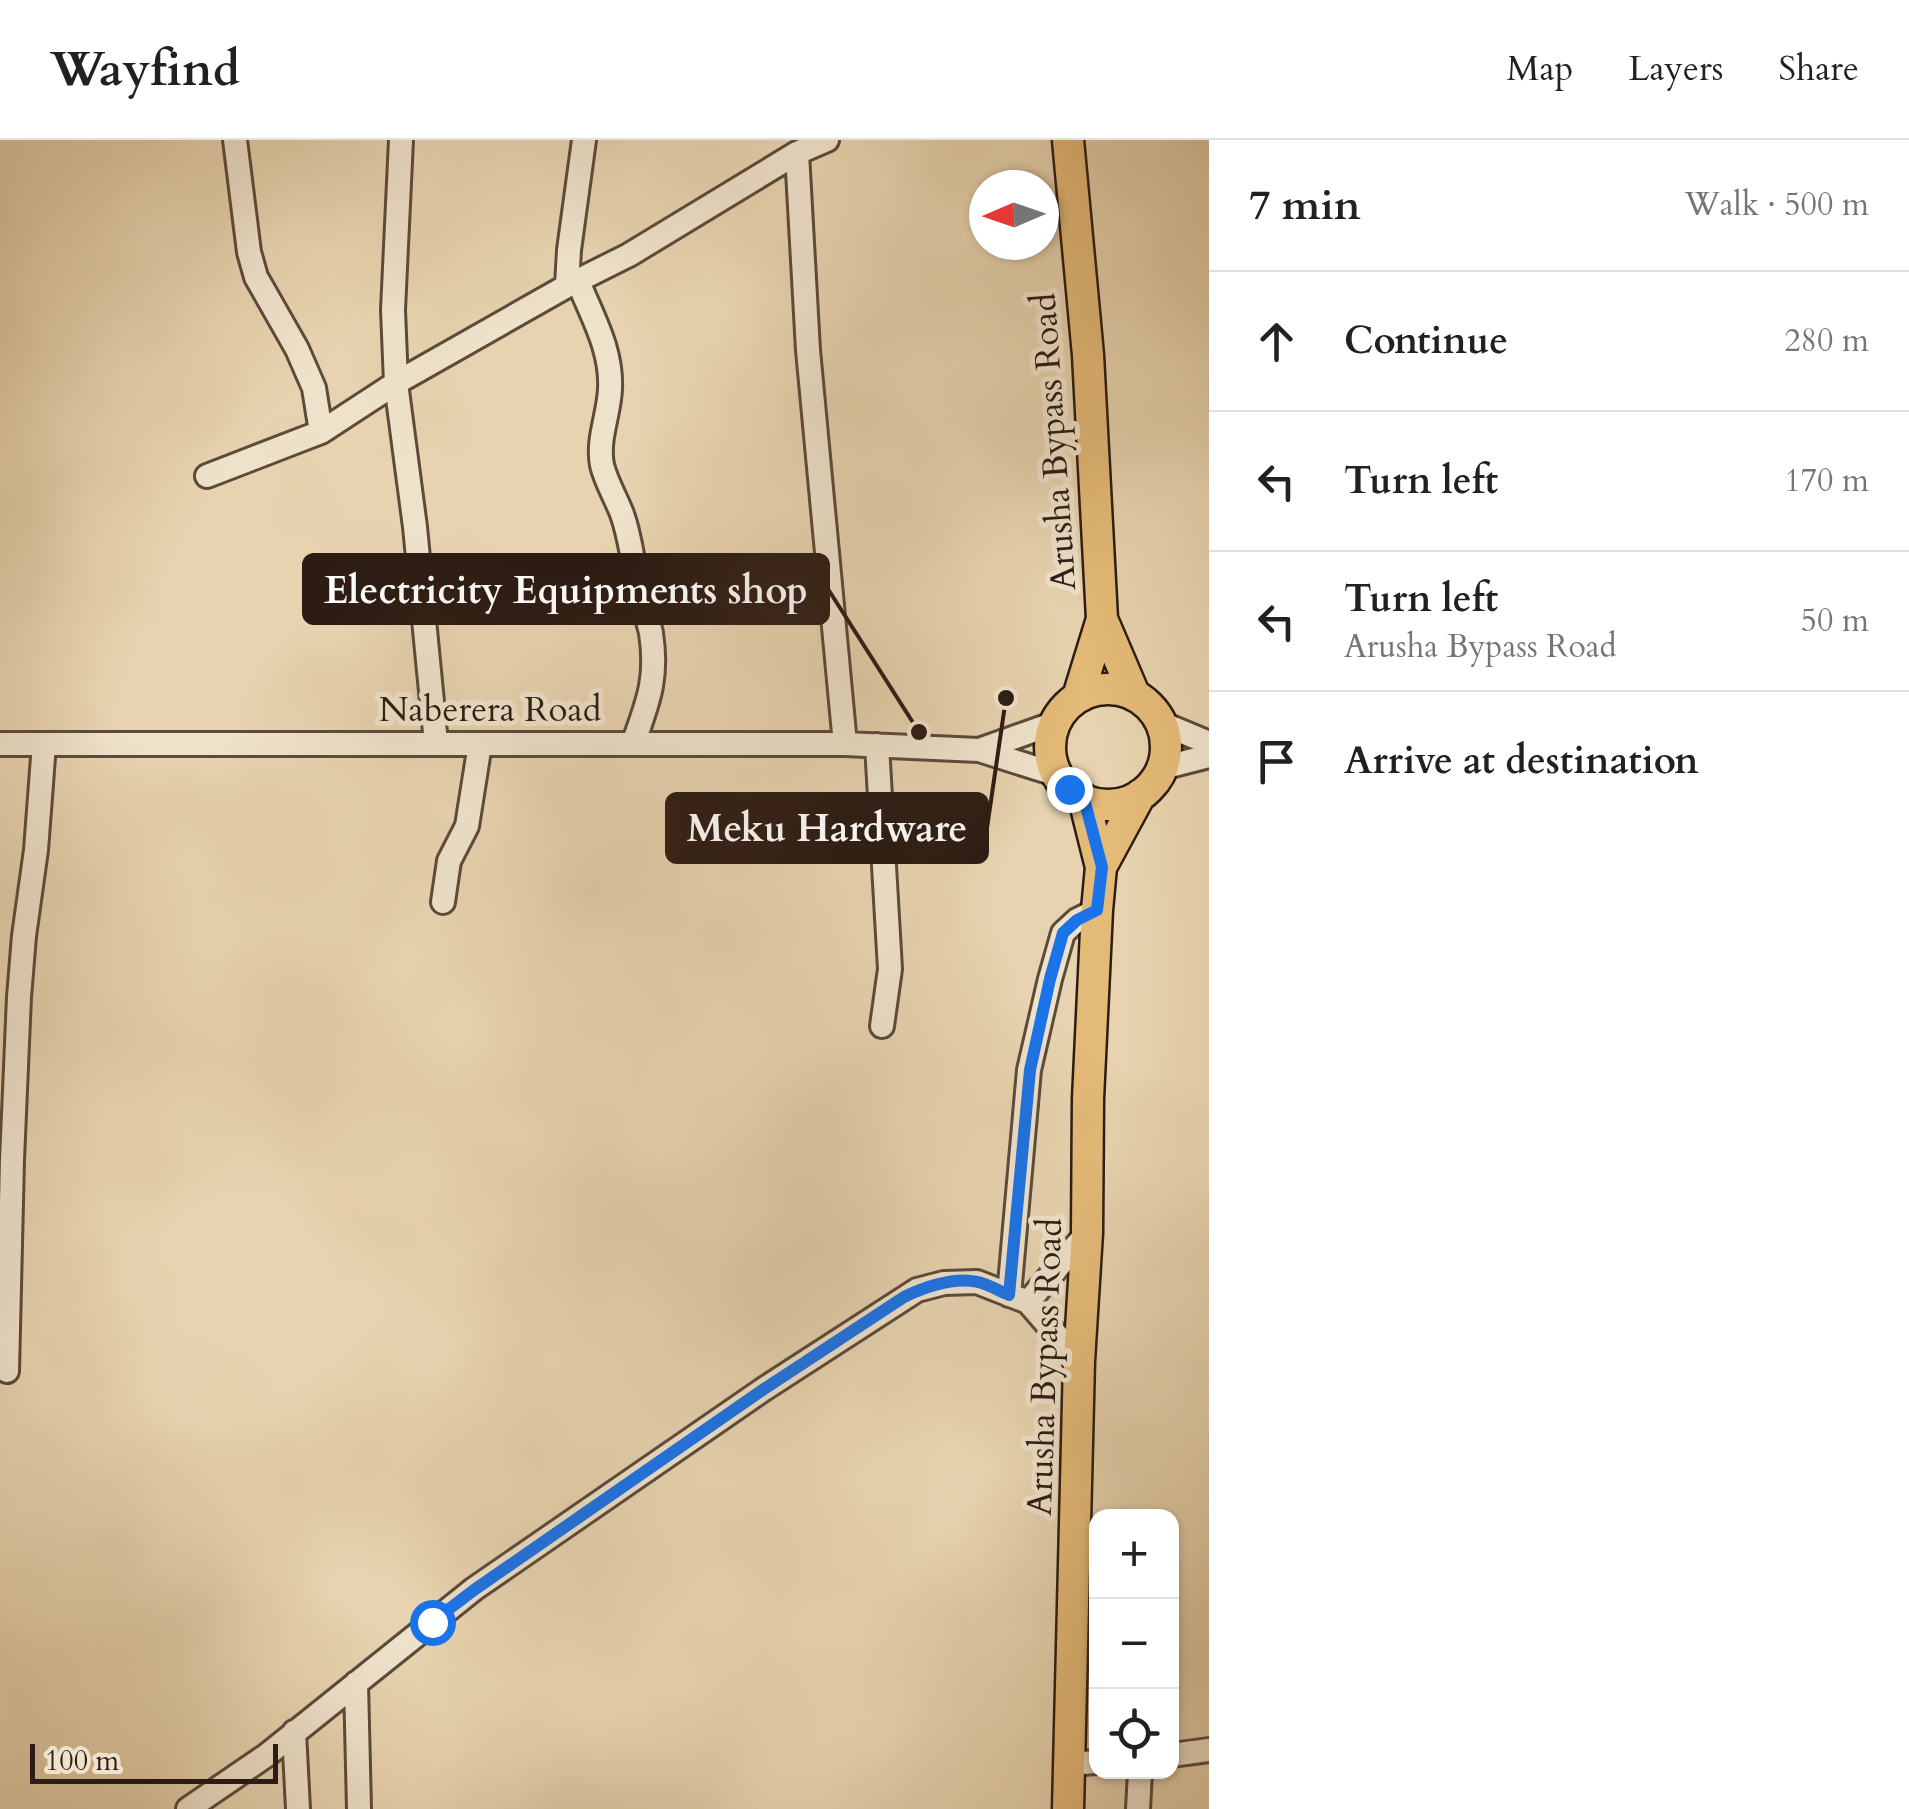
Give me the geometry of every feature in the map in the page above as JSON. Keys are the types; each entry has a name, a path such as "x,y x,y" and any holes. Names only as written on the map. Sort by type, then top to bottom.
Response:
{"main road":[{"name":"Arusha Bypass Road","path":"1068,140 1088,356 1102,619 1134,694 1150,706 1161,723"},
{"name":"Arusha Bypass Road","path":"1055,723 1078,697 1102,619"},
{"path":"1078,697 1096,690 1134,694"},
{"path":"1055,723 1050,740 1052,758 1069,789 1103,805 1122,803 1140,795"},
{"path":"1161,723 1166,753 1162,768"},
{"name":"Arusha Bypass Road","path":"1068,1809 1083,1763 1079,1361 1097,910 1102,867 1140,795 1162,768"},
{"name":"Arusha Bypass Road","path":"1084,799 1102,867"}],"street":[{"path":"236,140 249,252 256,278 314,388 320,432"},
{"path":"401,140 393,310 396,383 415,526 436,743"},
{"path":"584,140 569,250 572,284 609,356 609,405 600,446 602,466 632,544 655,672 634,744"},
{"path":"206,476 320,432 396,383 827,140"},
{"path":"797,154 808,350 845,744"},
{"name":"Naberera Road","path":"979,750 1055,723"},
{"path":"1161,723 1209,743"},
{"name":"Naberera Road","path":"0,744 845,744 979,750 1058,775"},
{"path":"7,1371 19,997 44,744"},
{"path":"443,902 449,861 467,826 480,744"},
{"path":"877,745 890,969 882,1026"},
{"path":"1162,768 1209,756"},
{"path":"1018,1299 1030,1070 1063,933 1097,910"},
{"path":"1018,1299 1086,1232"},
{"path":"188,1809 267,1755 474,1590 904,1297 918,1290 978,1282 1018,1299 1079,1361"},
{"path":"356,1684 358,1809"},
{"path":"294,1732 298,1809"},
{"path":"1179,1754 1209,1750"},
{"path":"1138,1809 1140,1779"}],"place":[{"name":"Meku Hardware","path":"1006,698"},
{"name":"Electricity Equipments shop","path":"919,732"}],"route":[{"path":"432,1622 764,1389 904,1297 918,1290 959,1282 978,1282 1009,1295 1030,1070 1050,979 1063,933 1097,910 1102,867 1084,799 1069,789"}]}
